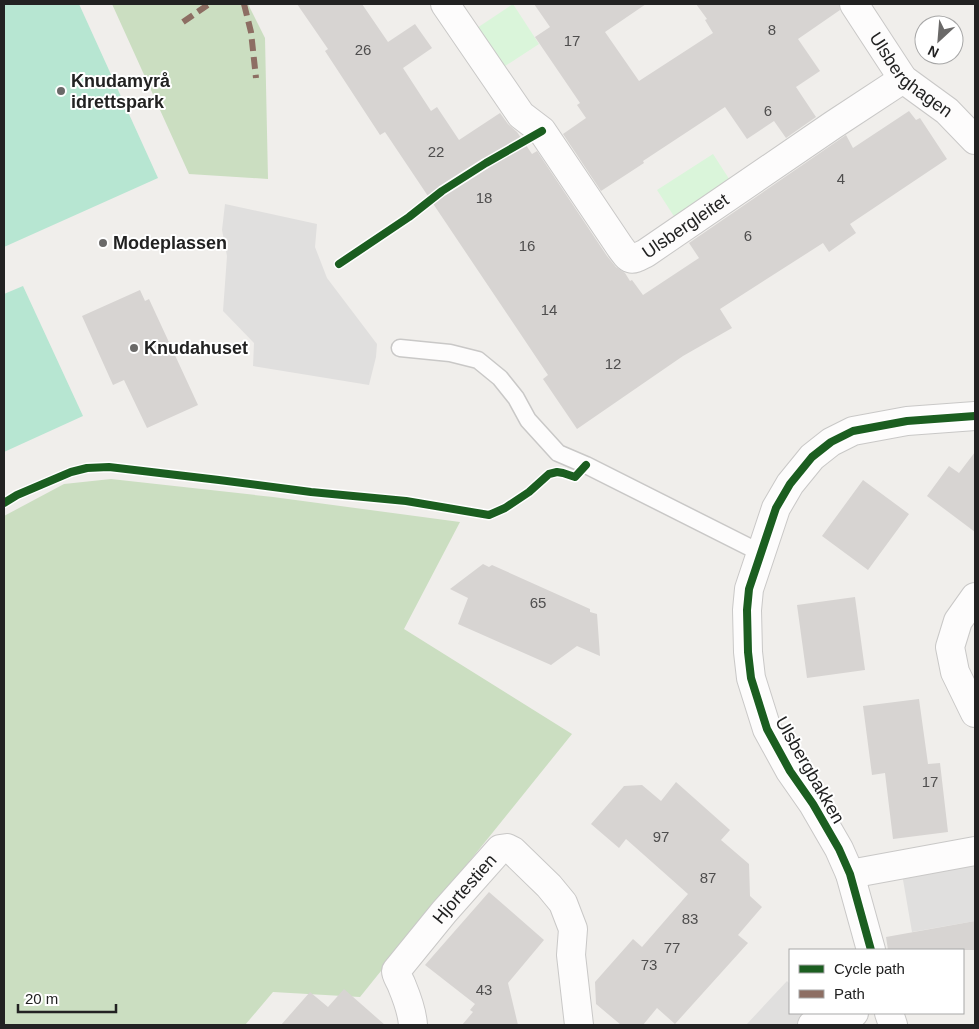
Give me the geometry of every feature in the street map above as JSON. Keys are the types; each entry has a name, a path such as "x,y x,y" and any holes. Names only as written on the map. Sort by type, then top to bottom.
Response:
{"street":[{"name":"Ulsbergleitet","path":"445,4 521,115 542,131 630,259 635,259 646,253 903,79"},
{"name":"Ulsberghagen","path":"854,4 903,79 947,111 975,140"},
{"name":"Ulsbergbakken","path":"871,949 850,874 839,849 813,804 790,772 767,730 751,678 747,610 749,589 776,508 790,484 812,457 831,442 853,431 878,426 907,421 975,416"},
{"path":"975,597 958,621 950,647 955,672 975,713"},
{"name":"Hjortestien","path":"413,1025 413,1017 396,971 444,912 500,849 503,848 513,851 550,886 563,903 573,929 571,955 579,1025"},
{"path":"850,874 975,851"},
{"path":"812,1025 850,1014"}],"lane":[{"path":"400,348 450,353 478,360 500,378 516,398 528,420 558,453 586,464 761,553"}],"green space":[{"name":"Knudamyrå idrettspark","path":"4,4 79,4 158,178 4,247"},
{"path":"112,4 248,4 265,38 268,179 189,174"},
{"path":"513,4 539,44 499,70 474,30"},
{"path":"713,154 733,185 677,221 657,190"},
{"path":"23,286 83,416 4,452 4,294"},
{"path":"111,479 273,497 460,522 404,629 572,734 360,997 273,992 245,1025 4,1025 4,516 64,484"}],"shaded area":[{"path":"225,204 317,224 315,247 327,278 377,344 376,357 369,385 253,366 254,343 223,311 227,256 222,230"},
{"path":"975,864 975,921 912,932 902,874"},
{"path":"787,981 789,983 789,1014 818,1014 822,1025 746,1025"}],"building":[{"path":"297,4 362,4 388,42 415,24 432,48 403,68 431,111 437,107 459,140 500,113 517,132 532,154 537,151 607,256 616,267 625,273 630,281 632,280 643,295 699,258 689,243 846,135 853,148 909,111 916,120 920,118 947,159 850,224 856,233 829,252 823,243 720,309 732,328 683,356 577,429 543,379 548,375 385,132 380,135 325,51 328,49"},
{"path":"534,4 646,4 605,32 639,81 713,33 705,20 707,19 696,4 839,4 840,10 798,39 820,71 796,87 816,117 786,138 774,121 747,139 725,107 601,191 563,134 586,118 577,105 580,103 535,37 550,27"},
{"name":"Knudahuset","path":"140,290 145,301 149,299 198,405 147,428 124,380 113,385 82,316"},
{"path":"975,452 975,532 927,496 949,466 959,473"},
{"path":"863,480 909,514 868,570 822,536"},
{"path":"483,564 489,567 492,565 590,609 590,612 597,614 600,656 577,646 551,665 458,624 468,598 450,589"},
{"path":"855,597 865,670 807,678 797,605"},
{"path":"919,699 928,764 940,763 948,832 893,839 885,773 872,775 863,706"},
{"path":"676,782 730,830 721,840 749,864 750,896 762,907 738,935 748,943 675,1024 657,1008 643,1025 621,1025 596,1004 595,982 633,939 642,947 688,894 626,839 619,848 591,824 624,786 642,785 661,801"},
{"path":"489,892 544,940 508,983 518,1025 462,1025 473,1012 470,1010 475,1004 425,965"},
{"path":"975,921 975,950 888,949 886,937"},
{"path":"344,989 385,1025 281,1025 310,992 328,1007"}],"marked path":[{"path":"183,22 209,4"},
{"path":"244,4 251,32 256,78"}],"cycle path":[{"path":"339,264 409,217 442,191 542,131"},
{"path":"871,949 850,874 839,849 813,804 790,771 767,729 751,678 747,610 749,589 776,508 790,484 812,457 831,442 853,431 907,421 975,416"},
{"path":"4,503 17,495 71,472 87,468 109,467 311,492 406,501 489,515 505,508 529,492 549,474 557,472 575,477 586,465"}],"place":[{"name":"Knudamyrå idrettspark","path":"61,91"},
{"name":"Modeplassen","path":"103,243"},
{"name":"Knudahuset","path":"134,348"}]}
